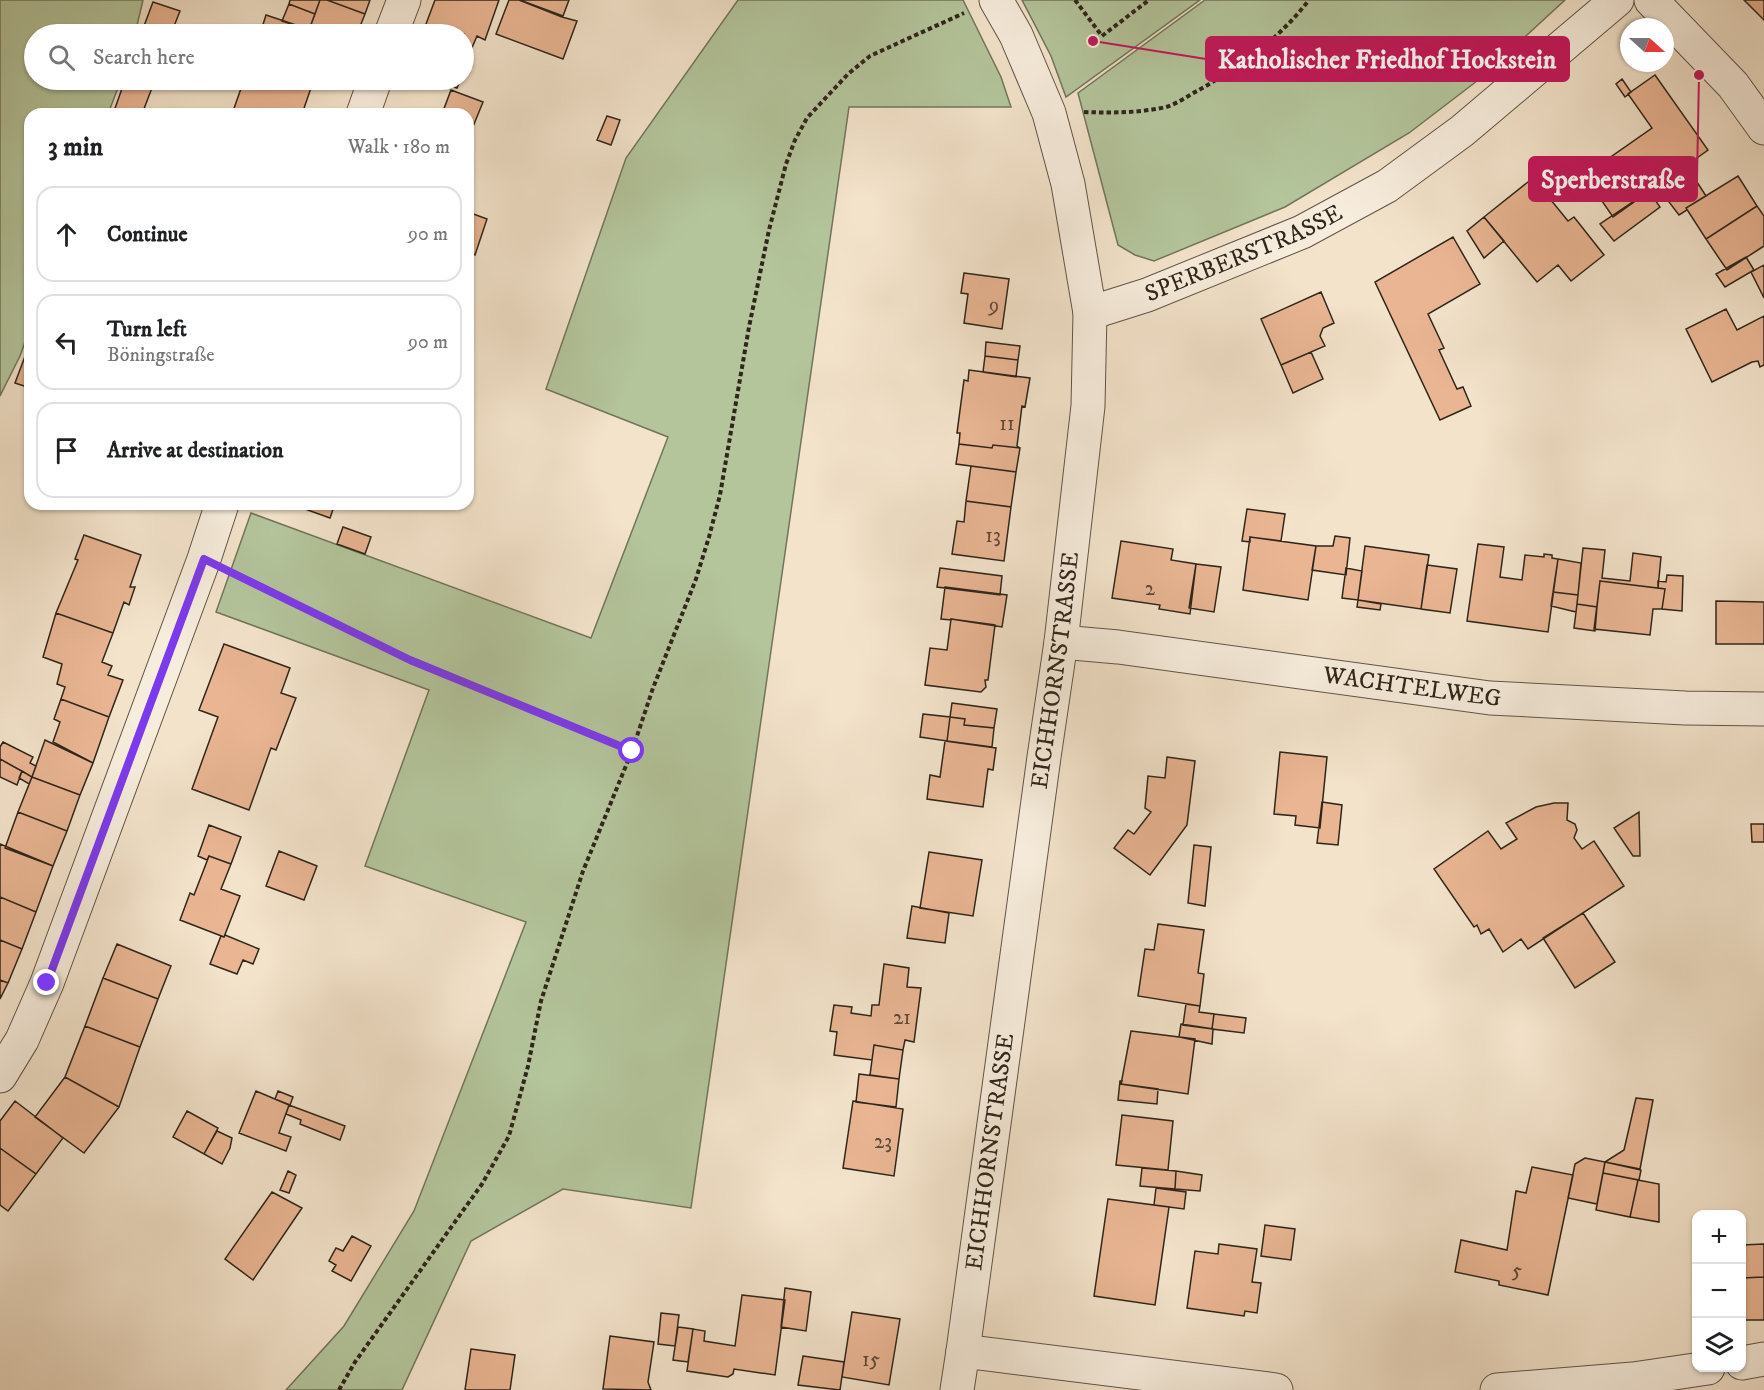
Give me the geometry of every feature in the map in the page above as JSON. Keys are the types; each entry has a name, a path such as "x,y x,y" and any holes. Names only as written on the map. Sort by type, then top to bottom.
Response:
{"street":[{"path":"396,24 404,0"},
{"name":"SPERBERSTRASSE","path":"1090,313 1147,295 1302,232 1387,186 1462,131 1617,0"},
{"path":"1651,0 1734,85 1764,128"},
{"name":"EICHHORNSTRASSE","path":"957,1390 1061,642 1088,406 1090,313 1068,184 1049,113 1016,35 985,4"},
{"path":"365,108 371,90"},
{"path":"0,1076 22,1040 47,983 220,510"},
{"name":"WACHTELWEG","path":"1061,642 1130,649 1490,698 1685,708 1764,709"},
{"path":"963,1352 1276,1390"},
{"path":"1746,1362 1764,1359"},
{"path":"1497,1390 1633,1379 1692,1370"}],"path":[{"path":"1076,0 1102,36 1149,0"},
{"path":"1049,113 1124,113 1169,106 1252,58 1283,30 1309,0"},
{"path":"339,1390 355,1362 483,1184 509,1136 520,1101 545,990 584,871 632,751 653,688 696,579 709,537 720,495 749,327 769,230 786,164 795,140 807,118 848,74 870,56 985,4"},
{"path":"204,559 410,660 632,751"}],"green space":[{"path":"0,0 143,0 137,24 24,24 24,90 117,90 110,108 24,108 24,345 0,396"},
{"path":"738,0 963,0 1001,77 1011,107 849,107 691,1208 563,1189 471,1241 402,1390 286,1390 344,1326 414,1211 526,922 365,866 429,690 216,612 251,513 591,638 668,437 546,389 626,158"},
{"path":"1022,0 1200,0 1066,97 1051,56"},
{"path":"1205,0 1565,0 1477,81 1409,133 1285,207 1154,261 1135,255 1118,245 1078,93"}],"building":[{"path":"290,0 320,0 315,14 289,4"},
{"path":"320,0 327,0 365,14 361,24 311,24"},
{"path":"327,0 370,0 365,14"},
{"path":"435,0 499,0 485,40 477,36 474,43 474,24 426,24"},
{"path":"509,0 519,0 577,21 563,59 496,34"},
{"path":"520,0 569,0 563,16"},
{"path":"1744,0 1764,0 1764,20"},
{"path":"153,2 180,11 175,24 145,24"},
{"path":"289,4 315,14 311,24 291,24 282,21"},
{"path":"266,15 293,24 263,24"},
{"path":"1655,75 1708,150 1690,163 1689,161 1634,202 1605,161 1652,128 1628,94"},
{"path":"1622,79 1631,92 1625,97 1616,84"},
{"path":"121,90 151,90 144,108 115,108"},
{"path":"240,90 310,90 304,108 234,108"},
{"path":"451,90 483,102 474,124 474,108 444,108"},
{"path":"607,116 620,120 611,145 597,140"},
{"path":"1605,161 1634,202 1613,217 1584,175"},
{"path":"1738,176 1757,206 1706,239 1686,208"},
{"path":"1533,178 1568,221 1574,217 1604,255 1571,281 1558,265 1537,282 1484,217"},
{"path":"1697,182 1706,196 1679,215 1669,202"},
{"path":"1649,191 1660,207 1614,241 1600,224"},
{"path":"1757,206 1764,216 1764,246 1727,270 1706,239"},
{"path":"474,214 487,219 474,255"},
{"path":"1484,217 1504,241 1484,258 1467,231"},
{"path":"1453,237 1480,284 1428,314 1444,348 1439,350 1457,389 1463,387 1471,406 1440,420 1375,282"},
{"path":"1746,257 1754,270 1725,287 1716,274"},
{"path":"1764,265 1764,298 1751,272"},
{"path":"964,273 1009,279 1002,329 964,323 968,294 961,293"},
{"path":"1321,292 1334,323 1323,328 1320,336 1325,346 1281,365 1261,319"},
{"path":"1726,309 1737,330 1764,316 1764,365 1760,367 1758,361 1752,362 1712,382 1686,329"},
{"path":"986,342 1020,346 1018,360 985,356"},
{"path":"1311,352 1323,379 1293,393 1281,365"},
{"path":"985,356 1018,360 1016,377 983,372"},
{"path":"24,359 24,386 15,383"},
{"path":"969,370 1030,378 1025,407 1022,406 1017,446 1020,448 993,445 992,448 959,444 960,433 957,433 964,380 968,381"},
{"path":"959,444 992,448 993,445 1020,448 1016,472 956,464"},
{"path":"971,466 1016,472 1011,507 966,501"},
{"path":"966,501 1011,507 1004,561 952,554 957,521 964,522"},
{"path":"1247,509 1285,514 1281,541 1250,537 1250,542 1242,541"},
{"path":"308,510 333,510 330,518"},
{"path":"343,527 371,537 365,554 337,544"},
{"path":"84,535 141,555 130,587 135,587 129,605 124,602 113,633 56,613 78,560 75,559"},
{"path":"1335,536 1350,538 1346,575 1312,570 1316,546 1333,546"},
{"path":"1250,537 1316,546 1308,600 1243,590"},
{"path":"1121,541 1173,549 1171,560 1196,564 1190,614 1159,609 1160,605 1112,598"},
{"path":"1478,544 1504,547 1500,577 1522,580 1525,555 1544,557 1544,554 1558,559 1548,632 1467,621"},
{"path":"1365,546 1429,555 1421,609 1358,600"},
{"path":"1583,548 1605,550 1602,578 1630,581 1633,553 1661,557 1658,588 1600,581 1597,607 1577,604"},
{"path":"1558,559 1581,563 1578,595 1553,592"},
{"path":"1196,564 1221,567 1214,612 1189,608"},
{"path":"1427,565 1457,569 1450,613 1421,609"},
{"path":"940,568 1002,576 1000,595 937,587"},
{"path":"1346,568 1362,571 1358,600 1342,598"},
{"path":"1667,575 1683,576 1682,611 1662,609 1665,589 1658,588 1658,581 1666,582"},
{"path":"1600,581 1665,589 1662,609 1653,609 1650,635 1594,629"},
{"path":"945,587 1007,595 1002,627 941,619"},
{"path":"1553,592 1578,595 1576,612 1551,606"},
{"path":"1358,600 1381,604 1380,610 1357,607"},
{"path":"1716,601 1764,602 1764,644 1716,644"},
{"path":"1577,604 1597,607 1595,631 1574,628"},
{"path":"56,613 113,633 102,662 112,666 108,675 123,680 109,717 61,699 65,687 57,684 62,664 43,657"},
{"path":"951,619 995,625 988,680 985,680 986,687 981,692 925,685 930,648 947,650"},
{"path":"224,644 290,668 281,693 296,698 276,750 271,748 249,810 192,789 218,717 199,710"},
{"path":"61,699 109,717 93,763 53,742 60,722 54,719"},
{"path":"952,703 997,709 994,728 964,725 965,719 950,717"},
{"path":"923,714 950,717 947,741 920,737"},
{"path":"950,717 965,719 964,725 994,728 992,747 947,741"},
{"path":"45,740 93,763 80,795 32,777"},
{"path":"945,741 996,748 993,770 988,769 983,807 927,799 930,775 940,777"},
{"path":"3,742 33,757 30,763 36,766 32,777 0,759 0,747"},
{"path":"1280,752 1327,757 1320,828 1295,825 1296,816 1274,814"},
{"path":"1167,757 1195,761 1187,825 1150,875 1114,848 1128,830 1134,834 1151,812 1145,808 1148,776 1165,778"},
{"path":"0,759 22,771 17,785 0,777"},
{"path":"22,771 32,777 29,784 19,778"},
{"path":"32,777 80,795 67,831 18,812"},
{"path":"1322,802 1342,805 1338,845 1317,843"},
{"path":"1568,803 1567,820 1575,824 1577,830 1574,838 1582,849 1594,841 1624,886 1528,949 1521,939 1503,952 1489,929 1481,934 1477,925 1474,927 1434,869 1488,831 1501,849 1517,839 1506,823 1536,807"},
{"path":"18,812 67,831 53,866 5,848"},
{"path":"1639,812 1640,856 1633,856 1614,828"},
{"path":"1751,824 1764,824 1764,842 1752,842"},
{"path":"209,825 241,837 231,864 209,856 207,860 198,856"},
{"path":"0,844 53,866 36,912 0,897"},
{"path":"1194,845 1211,847 1205,906 1188,903"},
{"path":"279,851 317,866 304,900 266,886"},
{"path":"929,852 982,860 973,916 920,908"},
{"path":"209,856 231,864 221,889 240,896 224,937 180,920 190,893 194,895"},
{"path":"0,897 36,912 22,949 0,940"},
{"path":"912,906 949,913 945,943 907,938"},
{"path":"1583,913 1615,962 1575,988 1543,938"},
{"path":"1158,924 1204,930 1198,973 1204,974 1200,1006 1138,996 1145,949 1154,950"},
{"path":"225,935 259,949 253,964 243,960 237,974 210,964 221,936"},
{"path":"0,940 22,949 8,983 0,980"},
{"path":"117,944 171,966 158,999 103,978"},
{"path":"884,964 909,968 907,987 921,988 914,1042 905,1040 903,1050 874,1045 872,1060 834,1055 837,1032 830,1031 834,1005 852,1007 851,1013 871,1016 872,1005 879,1005"},
{"path":"103,978 158,999 140,1047 85,1026"},
{"path":"0,980 8,983 0,999"},
{"path":"1186,1004 1200,1006 1199,1012 1214,1014 1212,1029 1183,1025"},
{"path":"1214,1014 1246,1018 1244,1033 1212,1029"},
{"path":"1181,1024 1213,1029 1212,1044 1179,1037"},
{"path":"85,1026 140,1047 119,1107 65,1077"},
{"path":"1131,1031 1195,1039 1188,1094 1121,1084"},
{"path":"874,1045 903,1050 899,1079 870,1075"},
{"path":"859,1074 899,1079 896,1107 856,1102"},
{"path":"65,1077 119,1107 84,1153 35,1117"},
{"path":"1120,1081 1122,1081 1121,1084 1158,1089 1157,1104 1118,1100"},
{"path":"256,1091 289,1105 279,1133 291,1137 286,1151 239,1133"},
{"path":"278,1091 293,1097 290,1105 275,1099"},
{"path":"1636,1098 1653,1100 1640,1169 1605,1162 1624,1150"},
{"path":"15,1101 63,1138 36,1174 0,1148 0,1121"},
{"path":"853,1101 903,1109 894,1176 843,1168"},
{"path":"289,1105 345,1126 340,1140 300,1124 301,1120 286,1114"},
{"path":"187,1111 218,1128 204,1154 173,1137"},
{"path":"1122,1115 1173,1121 1168,1170 1116,1165"},
{"path":"217,1131 232,1138 222,1164 204,1154"},
{"path":"0,1148 36,1174 8,1211 0,1205"},
{"path":"1585,1158 1605,1162 1597,1204 1568,1198 1575,1164"},
{"path":"1605,1162 1641,1170 1639,1180 1603,1173"},
{"path":"1532,1167 1573,1175 1548,1295 1499,1285 1499,1281 1455,1272 1461,1240 1507,1250 1516,1191 1526,1193"},
{"path":"1142,1168 1176,1171 1175,1189 1140,1186"},
{"path":"288,1171 296,1175 289,1193 280,1190"},
{"path":"1176,1171 1202,1175 1200,1191 1175,1189"},
{"path":"1603,1173 1638,1180 1630,1217 1596,1210"},
{"path":"1638,1180 1659,1184 1659,1222 1630,1217"},
{"path":"1156,1188 1186,1192 1184,1209 1154,1205"},
{"path":"272,1192 302,1208 253,1280 225,1259"},
{"path":"1108,1199 1169,1207 1155,1305 1094,1296"},
{"path":"1265,1225 1295,1229 1291,1260 1261,1256"},
{"path":"352,1236 371,1246 351,1281 332,1271 336,1265 329,1261 336,1248 343,1251"},
{"path":"1219,1244 1257,1249 1252,1282 1261,1283 1257,1313 1245,1311 1244,1316 1187,1308 1195,1251 1218,1254"},
{"path":"1764,1244 1764,1277 1746,1278 1746,1245"},
{"path":"1764,1277 1764,1320 1746,1320 1746,1278"},
{"path":"785,1288 811,1292 806,1331 781,1327"},
{"path":"742,1295 785,1300 775,1375 734,1369 733,1374 728,1377 687,1371 693,1329 705,1331 704,1341 735,1346"},
{"path":"852,1312 900,1319 889,1385 842,1377"},
{"path":"661,1313 679,1315 675,1346 658,1344"},
{"path":"678,1327 693,1329 688,1362 673,1360"},
{"path":"610,1336 654,1342 648,1382 651,1390 603,1389"},
{"path":"471,1349 515,1355 510,1390 465,1390"},
{"path":"803,1356 844,1362 840,1390 798,1385"}],"place":[{"name":"Katholischer Friedhof Hockstein","path":"1093,41"},
{"name":"Sperberstraße","path":"1699,75"}],"route":[{"path":"47,983 204,559 410,660 632,751"}]}
